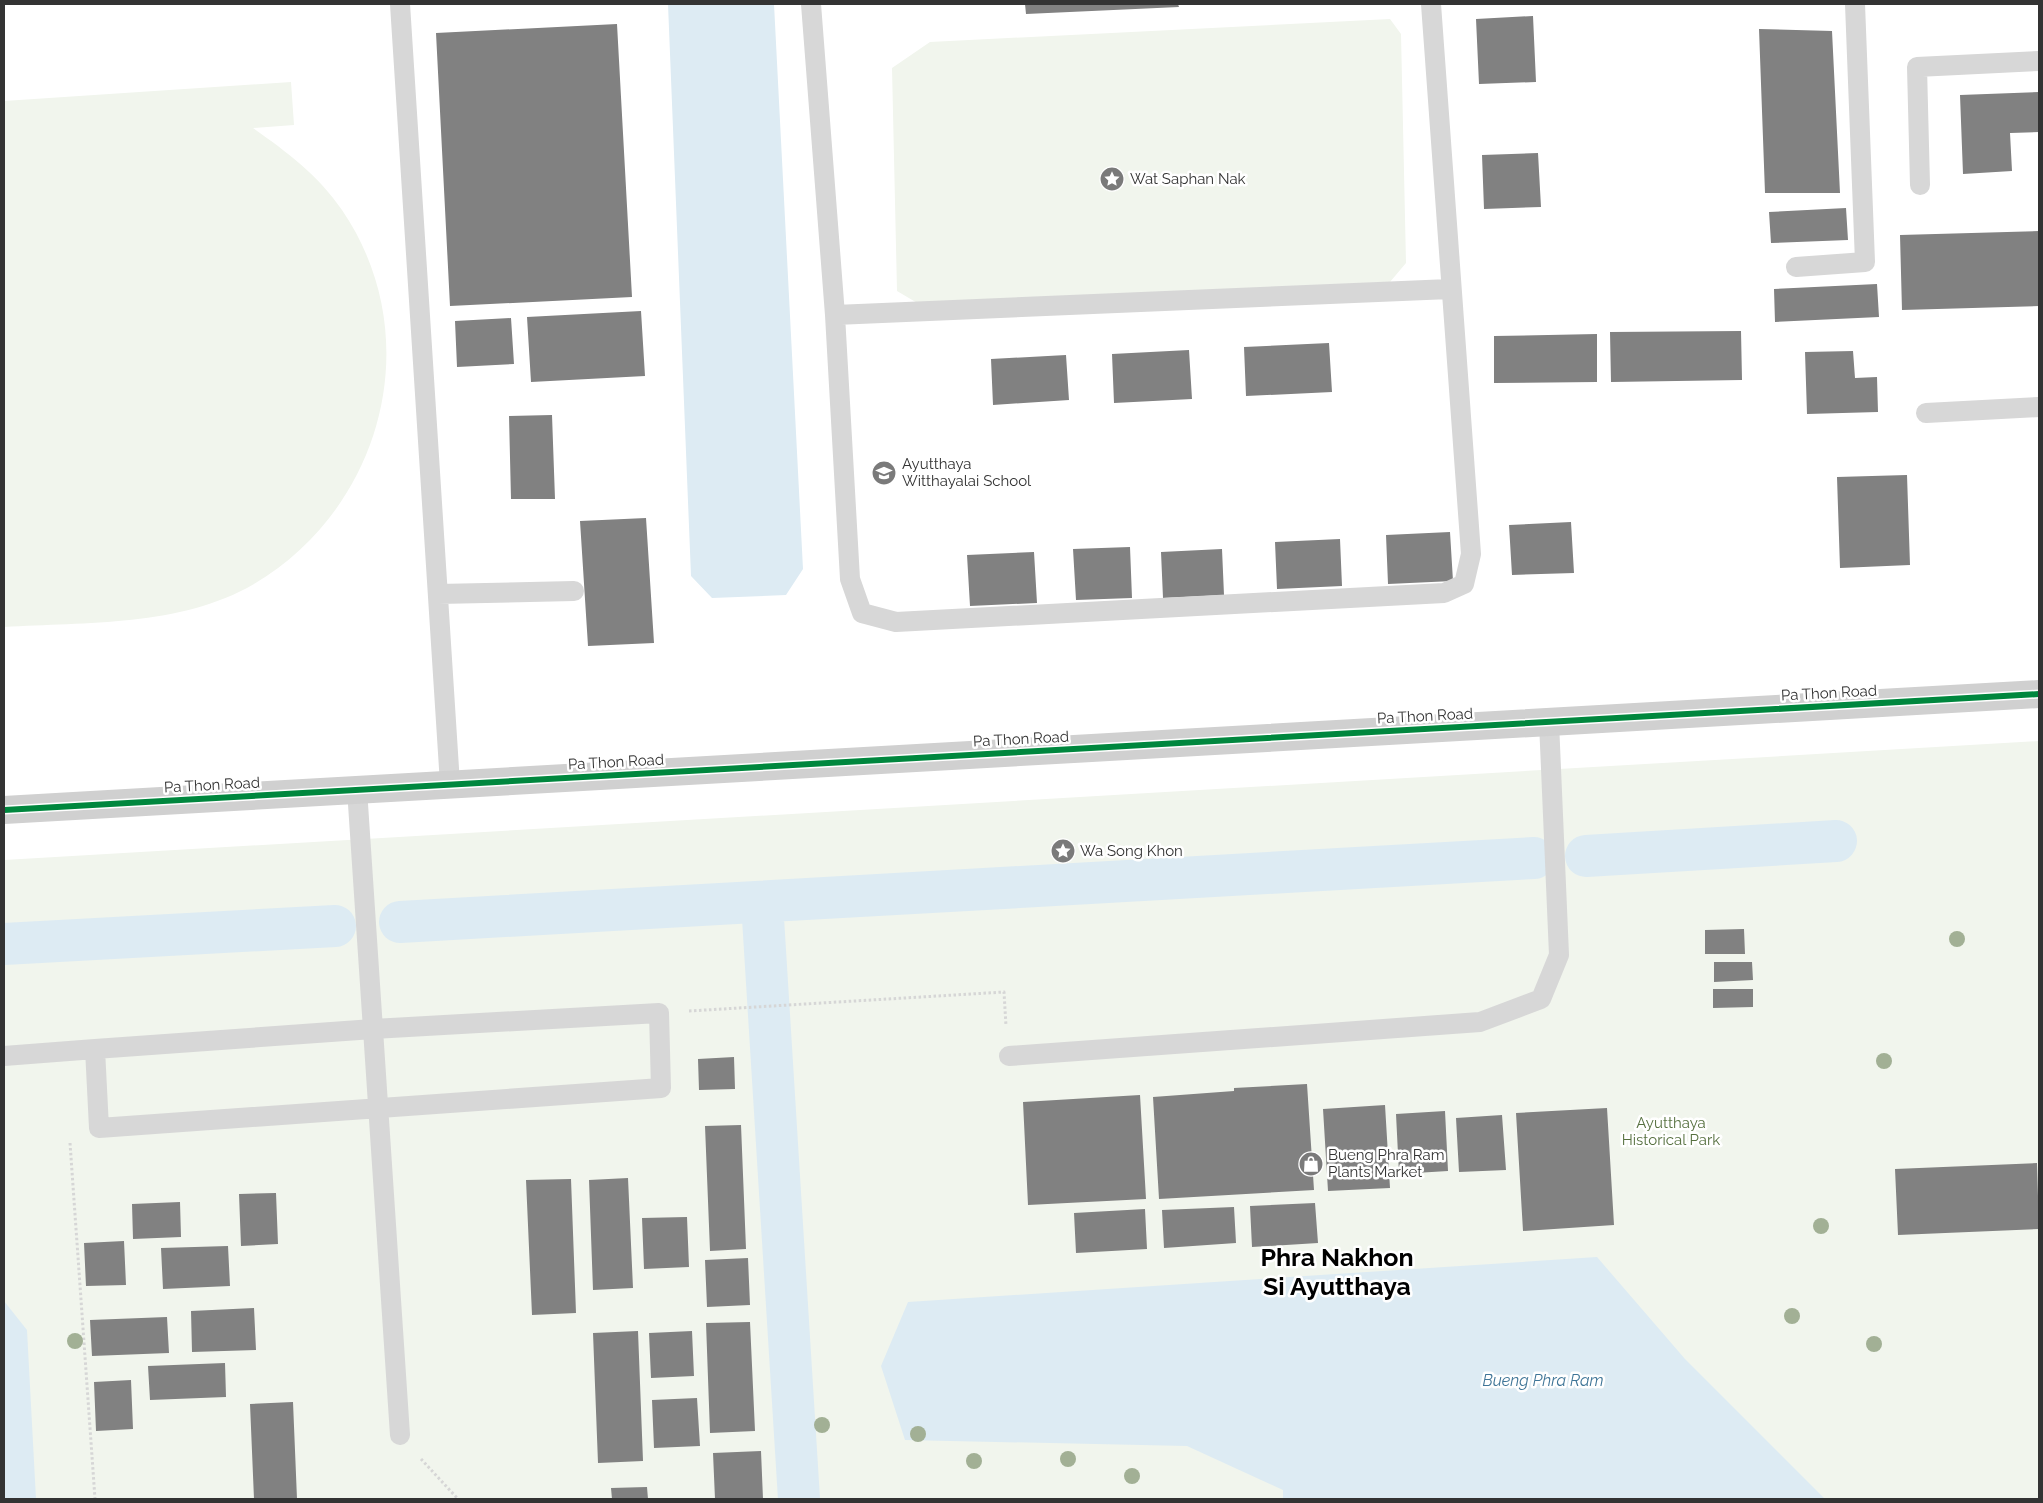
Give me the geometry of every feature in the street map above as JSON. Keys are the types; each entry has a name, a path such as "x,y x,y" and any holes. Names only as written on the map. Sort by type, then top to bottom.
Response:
{"street":[{"name":"Pa Thon Road","path":"4,810 2039,694"}],"lane":[{"path":"400,4 450,784"},
{"path":"811,4 835,315 850,579 862,614 896,622 1444,593 1464,584 1471,554 1450,289 1431,4"},
{"path":"1796,267 1865,262 1855,4"},
{"path":"1920,185 1917,67 2039,61"},
{"path":"835,315 1450,289"},
{"path":"1926,413 2039,407"},
{"path":"438,594 574,591"},
{"path":"1008,1056 1480,1022 1541,999 1559,955 1549,722"},
{"path":"357,789 400,1436"},
{"path":"4,1056 95,1049 373,1030 658,1013 661,1088 99,1128 95,1049"}],"path":[{"path":"726,1008 1004,992 1008,1056"},
{"path":"70,1142 95,1499"},
{"path":"400,1436 458,1499"}],"green space":[{"path":"1390,19 1401,34 1406,263 1390,282 919,304 897,291 892,68 930,42"},
{"path":"291,82 294,125 253,128 290,155 333,197 368,259 383,311 386,363 379,415 362,465 335,511 299,551 254,584 225,598 195,608 132,620 4,627 4,101"},
{"name":"Ayutthaya Historical Park","path":"2039,741 2039,1499 4,1499 4,860"}],"water":[{"path":"668,4 774,4 803,569 786,595 712,598 691,576"},
{"name":"Bueng Phra Ram","path":"1597,1257 1685,1359 1825,1499 1283,1499 1283,1490 1187,1446 905,1440 881,1366 908,1302"},
{"path":"4,1301 27,1330 36,1499 4,1499"}],"building":[{"path":"1025,4 1178,4 1179,7 1026,14"},
{"path":"1533,16 1536,82 1479,84 1476,19"},
{"path":"617,24 632,297 450,306 436,33"},
{"path":"1759,29 1832,31 1840,193 1765,193"},
{"path":"2039,92 2039,132 2010,133 2012,171 1963,174 1960,95"},
{"path":"1538,153 1541,207 1484,209 1482,155"},
{"path":"1846,208 1848,240 1771,243 1769,212"},
{"path":"2039,231 2039,306 1902,310 1900,235"},
{"path":"1877,284 1879,317 1775,322 1774,289"},
{"path":"641,311 645,376 531,382 527,317"},
{"path":"511,318 514,364 457,367 455,321"},
{"path":"1741,331 1742,380 1611,382 1610,332"},
{"path":"1597,334 1597,382 1494,383 1494,336"},
{"path":"1329,343 1332,392 1246,396 1244,347"},
{"path":"1189,350 1192,399 1114,403 1112,354"},
{"path":"1853,351 1855,378 1877,377 1878,412 1807,414 1805,352"},
{"path":"1066,355 1069,400 993,405 991,359"},
{"path":"552,415 555,499 511,499 509,416"},
{"path":"1907,475 1910,565 1840,568 1837,477"},
{"path":"646,518 654,643 588,646 580,521"},
{"path":"1571,522 1574,573 1512,575 1509,525"},
{"path":"1450,532 1453,581 1388,584 1386,535"},
{"path":"1340,539 1342,586 1277,589 1275,542"},
{"path":"1130,547 1132,598 1076,600 1073,549"},
{"path":"1222,549 1224,595 1163,598 1161,552"},
{"path":"1034,552 1037,603 970,606 967,555"},
{"path":"1744,929 1745,954 1705,954 1705,930"},
{"path":"1714,962 1752,962 1753,980 1714,982"},
{"path":"1713,989 1753,989 1753,1007 1713,1008"},
{"path":"734,1057 735,1089 699,1090 698,1059"},
{"path":"1307,1084 1314,1190 1159,1199 1153,1097 1234,1091 1234,1088"},
{"path":"1140,1095 1146,1199 1028,1205 1023,1102"},
{"path":"1385,1105 1390,1188 1328,1191 1323,1109"},
{"path":"1607,1108 1614,1225 1523,1231 1516,1113"},
{"path":"1445,1111 1448,1171 1399,1174 1396,1114"},
{"path":"1502,1115 1506,1170 1459,1172 1456,1118"},
{"path":"741,1125 746,1249 710,1251 705,1126"},
{"path":"2037,1163 2039,1229 1898,1235 1895,1169"},
{"path":"628,1178 633,1288 593,1290 589,1180"},
{"path":"571,1179 576,1313 532,1315 526,1180"},
{"path":"276,1193 278,1244 241,1246 239,1194"},
{"path":"180,1202 181,1237 133,1239 132,1204"},
{"path":"1315,1203 1318,1243 1252,1247 1250,1206"},
{"path":"1234,1207 1236,1243 1164,1248 1162,1210"},
{"path":"1145,1209 1147,1249 1076,1253 1074,1213"},
{"path":"687,1217 689,1267 644,1269 642,1218"},
{"path":"124,1241 126,1285 86,1286 84,1243"},
{"path":"228,1246 230,1286 163,1289 161,1248"},
{"path":"748,1258 750,1305 707,1307 705,1260"},
{"path":"254,1308 256,1350 192,1352 191,1311"},
{"path":"167,1317 169,1353 92,1356 90,1320"},
{"path":"750,1322 755,1431 710,1433 706,1323"},
{"path":"638,1331 643,1461 598,1463 593,1333"},
{"path":"692,1331 694,1376 651,1378 649,1333"},
{"path":"225,1363 226,1397 150,1400 148,1366"},
{"path":"131,1380 133,1429 96,1431 94,1382"},
{"path":"697,1398 700,1446 654,1448 652,1400"},
{"path":"293,1402 297,1499 254,1499 250,1404"},
{"path":"761,1451 763,1499 715,1499 713,1453"},
{"path":"647,1487 648,1499 612,1499 611,1488"}],"waterway":[{"path":"1586,856 1836,841"},
{"path":"400,922 1534,858"},
{"path":"762,902 799,1499"},
{"path":"4,944 335,926"}],"cycle path":[{"path":"4,810 2039,694"}],"place":[{"name":"Wat Saphan Nak","path":"1112,179"},
{"name":"Ayutthaya Witthayalai School","path":"884,473"},
{"name":"Wa Song Khon","path":"1063,851"},
{"name":"Bueng Phra Ram Plants Market","path":"1311,1164"}],"district":[{"name":"Phra Nakhon Si Ayutthaya","path":"1337,1272"}]}
